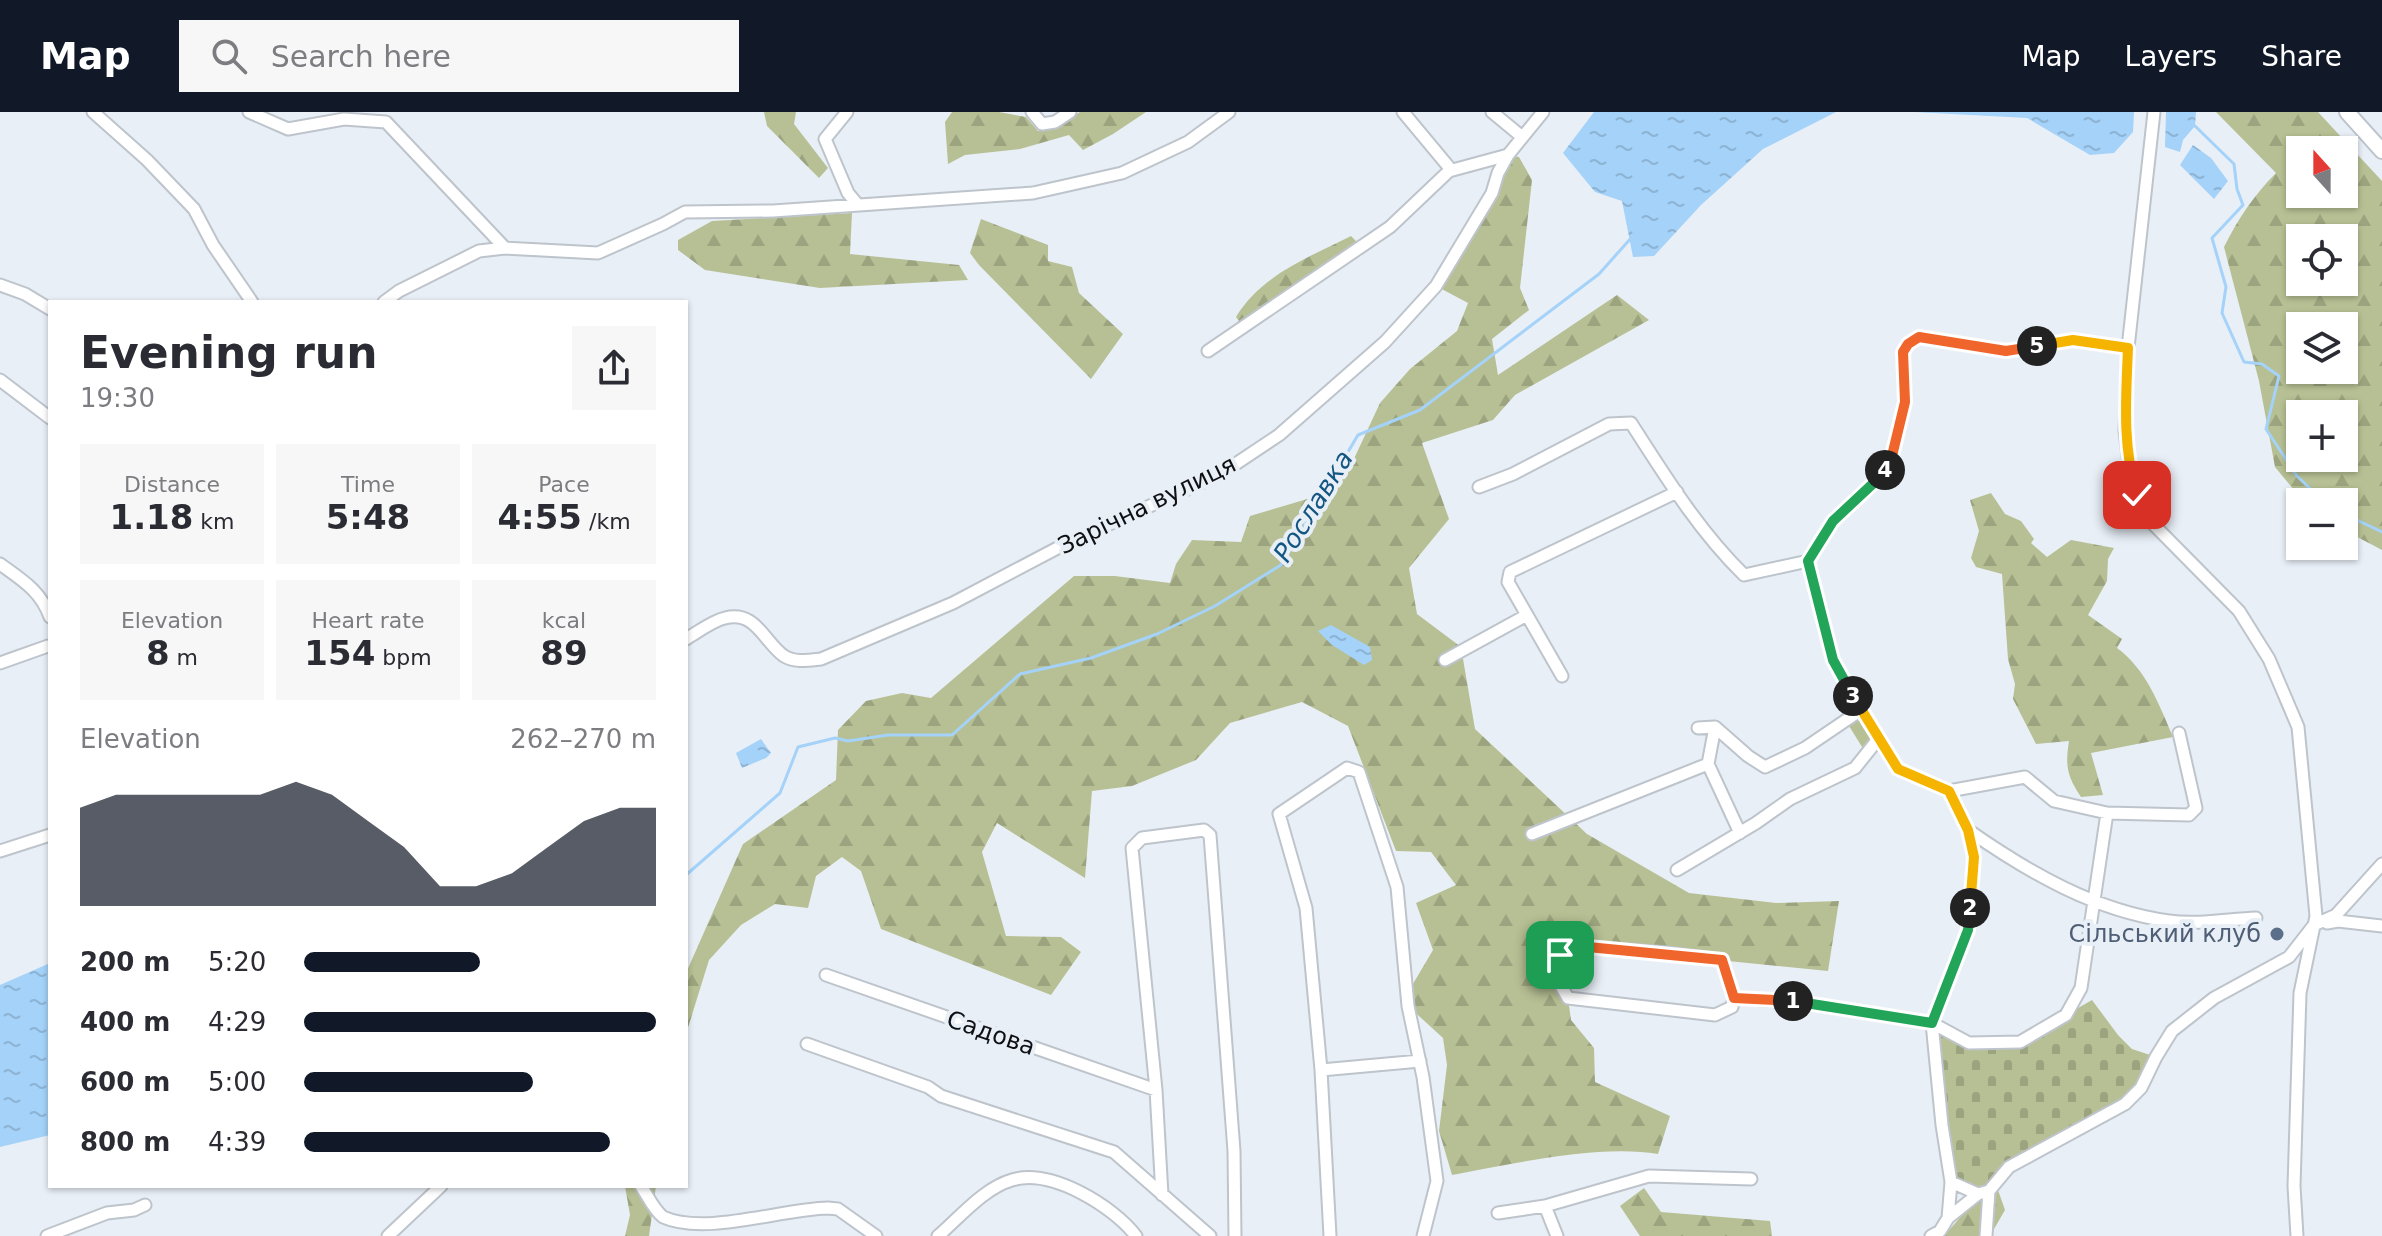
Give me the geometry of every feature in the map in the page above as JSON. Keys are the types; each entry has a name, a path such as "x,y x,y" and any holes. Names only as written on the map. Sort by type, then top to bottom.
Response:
{"main road":[{"path":"2347,112 2382,151"}],"street":[{"path":"93,112 147,160 194,209 213,245 251,300"},
{"path":"249,112 288,129 344,119 386,122 505,248"},
{"path":"847,112 825,139 848,193 858,205"},
{"path":"1032,112 1042,124 1055,122 1070,112"},
{"path":"387,300 479,251 505,248 598,253 685,212 773,211 1033,193 1122,173 1188,142 1229,112"},
{"path":"1403,112 1449,171"},
{"path":"1492,112 1521,136"},
{"name":"Зарічна вулиця","path":"688,638 725,618 744,619 758,625 784,656 807,661 821,659 953,603 1067,543 1219,475 1279,435 1324,397 1385,342 1436,286 1492,193 1508,155 1543,112"},
{"path":"2154,112 2128,348 2125,431 2130,472 2137,495 2153,524 2239,611 2269,659 2298,727 2316,916 2300,993 2294,1186 2297,1236"},
{"path":"1208,351 1390,227 1449,171 1508,155"},
{"path":"0,285 25,294 48,308"},
{"path":"1479,487 1513,474 1609,424 1631,423 1677,492 1726,557 1744,575 1808,561 1833,521 1879,478 1891,460 1905,402 1903,352 1908,344 1919,337 2006,351 2073,340 2128,348"},
{"path":"0,380 48,416"},
{"path":"1562,676 1508,582 1510,572 1677,492"},
{"path":"1808,561 1833,660 1898,769 1949,791 2025,777 2054,801 2107,813 2189,815 2196,808 2179,733"},
{"path":"0,564 34,588 48,612"},
{"path":"1445,660 1527,615"},
{"path":"0,663 48,644"},
{"path":"1698,728 1715,727 1765,767 1805,748 1861,710"},
{"path":"1715,727 1708,764 1740,833"},
{"path":"1677,870 1790,799 1855,768 1879,738"},
{"path":"1532,834 1708,764"},
{"path":"1330,1236 1321,1070 1306,908 1279,814 1347,768 1359,772 1397,887 1408,1006 1420,1061 1437,1181 1423,1236"},
{"path":"1948,1218 1951,1182 1932,1023 1968,930 1974,857 1968,830 1949,791"},
{"path":"1734,998 1798,1002 1932,1023 1969,1043 2020,1042 2066,1015 2081,988 2107,813"},
{"path":"1162,1195 1156,1090 1132,848 1142,838 1204,830 1210,835 1234,1151 1235,1236"},
{"path":"1968,830 2009,859 2092,902 2171,921 2256,918"},
{"path":"0,851 48,836"},
{"path":"1931,1236 2009,1167 2125,1104 2141,1088 2156,1057 2180,1024 2214,998 2289,957 2314,925 2336,915 2382,864"},
{"path":"2314,925 2338,921 2382,926"},
{"path":"1588,947 1722,960 1734,998 1732,1007 1715,1015 1568,998 1556,977 1560,955 1588,947"},
{"name":"Садова","path":"826,975 1156,1090"},
{"path":"807,1044 928,1087 941,1096 1114,1152 1210,1236"},
{"path":"1321,1070 1420,1061"},
{"path":"1498,1213 1545,1206 1649,1176 1751,1179"},
{"path":"938,1236 991,1190 1012,1179 1038,1178 1086,1194 1136,1236"},
{"path":"1951,1182 1983,1192"},
{"path":"388,1236 439,1188"},
{"path":"642,1188 660,1215 672,1223 692,1229 762,1222 828,1208 838,1209 876,1236"},
{"path":"1983,1192 1986,1236"},
{"path":"47,1236 107,1213 134,1210 145,1205"},
{"path":"1545,1206 1557,1236"}],"green space":[{"path":"764,112 796,112 794,124 828,168 819,178 767,126"},
{"path":"952,112 999,112 1026,117 1038,131 1058,125 1080,112 1146,112 1083,150 1069,135 1020,149 965,155 948,164 945,122"},
{"path":"2216,112 2318,112 2340,136 2286,136 2286,208 2358,208 2358,155 2382,181 2382,550 2358,537 2358,488 2292,488 2275,467 2259,381 2224,247 2261,190 2276,173"},
{"path":"1508,155 1519,157 1532,180 1520,288 1529,310 1492,339 1498,375 1617,295 1649,320 1515,395 1493,420 1422,443 1449,519 1409,568 1417,614 1461,647 1475,729 1587,834 1689,893 1776,903 1839,901 1828,971 1588,947 1560,955 1556,977 1568,998 1571,1020 1594,1048 1595,1082 1670,1116 1658,1154 1583,1153 1452,1175 1439,1131 1447,1065 1443,1038 1408,1006 1407,994 1433,950 1416,903 1456,885 1431,852 1396,851 1348,726 1302,702 1230,723 1196,760 1132,786 1092,791 1085,878 997,823 982,852 1006,936 1061,937 1081,952 1051,995 881,929 861,871 842,857 816,876 808,908 775,904 741,925 709,960 688,1028 688,968 743,844 836,780 838,730 866,701 902,693 931,698 1074,576 1115,576 1170,583 1176,564 1192,540 1241,542 1250,516 1324,494 1346,476 1380,403 1410,369 1457,331 1468,303 1436,286"},
{"path":"852,213 850,254 959,265 968,280 820,288 705,270 678,250 678,240 712,221"},
{"path":"981,219 1048,245 1048,261 1072,267 1079,293 1123,334 1091,379 970,253"},
{"path":"1351,236 1358,243 1241,324 1236,317 1246,302 1272,278"},
{"path":"1991,493 2005,514 2021,521 2034,539 2031,543 2047,557 2071,540 2114,548 2108,559 2107,581 2088,615 2122,639 2117,648 2144,677 2173,737 2091,753 2103,795 2081,797 2068,770 2069,741 2036,744 2013,699 2015,684 2008,659 2002,574 1976,567 1971,558 1979,531 1970,500"},
{"path":"1861,710 1879,738 1867,755 1846,721"},
{"path":"2092,1000 2132,1049 2156,1057 2141,1088 2009,1167 1989,1191 1951,1182 1932,1023 1969,1043 2019,1042"},
{"path":"625,1188 656,1188 649,1236 625,1236 630,1215"},
{"path":"1644,1188 1661,1212 1770,1221 1772,1236 1640,1236 1620,1206"},
{"path":"1998,1190 2005,1210 1990,1236 1944,1236 1970,1206"}],"water":[{"path":"1594,112 1836,112 1763,149 1701,205 1654,256 1633,257 1622,201 1595,192 1563,153"},
{"path":"1914,112 2134,112 2133,132 2114,153 2090,155 2027,118"},
{"path":"2166,112 2196,112 2195,126 2183,140 2180,152 2165,147"},
{"path":"2193,145 2211,158 2228,181 2214,199 2180,165"},
{"path":"1331,625 1370,647 1372,660 1364,665 1332,645 1318,631"},
{"path":"761,739 771,753 742,768 736,753"},
{"path":"48,964 48,1135 0,1147 0,985"}],"waterway":[{"path":"2195,126 2234,164 2237,189 2243,205 2212,238 2226,287 2222,313 2244,362 2262,364 2279,376 2266,429 2297,476 2309,488"},
{"name":"Рославка","path":"688,873 780,793 798,747 835,738 848,741 888,735 952,735 1020,674 1091,658 1157,634 1215,606 1281,565 1358,435 1420,410 1599,274 1632,237"},
{"path":"2358,521 2382,532"}],"place":[{"name":"Сільський клуб","path":"2277,934"}],"route":[{"path":"1560,955 1588,947 1722,960 1734,998 1798,1002 1932,1023 1968,930 1974,857 1968,830 1949,791 1898,769 1861,710 1833,660 1808,561 1833,521 1879,478 1891,460 1905,402 1903,352 1908,344 1919,337 2006,351 2073,340 2128,348 2125,431 2130,472 2137,495"}]}
